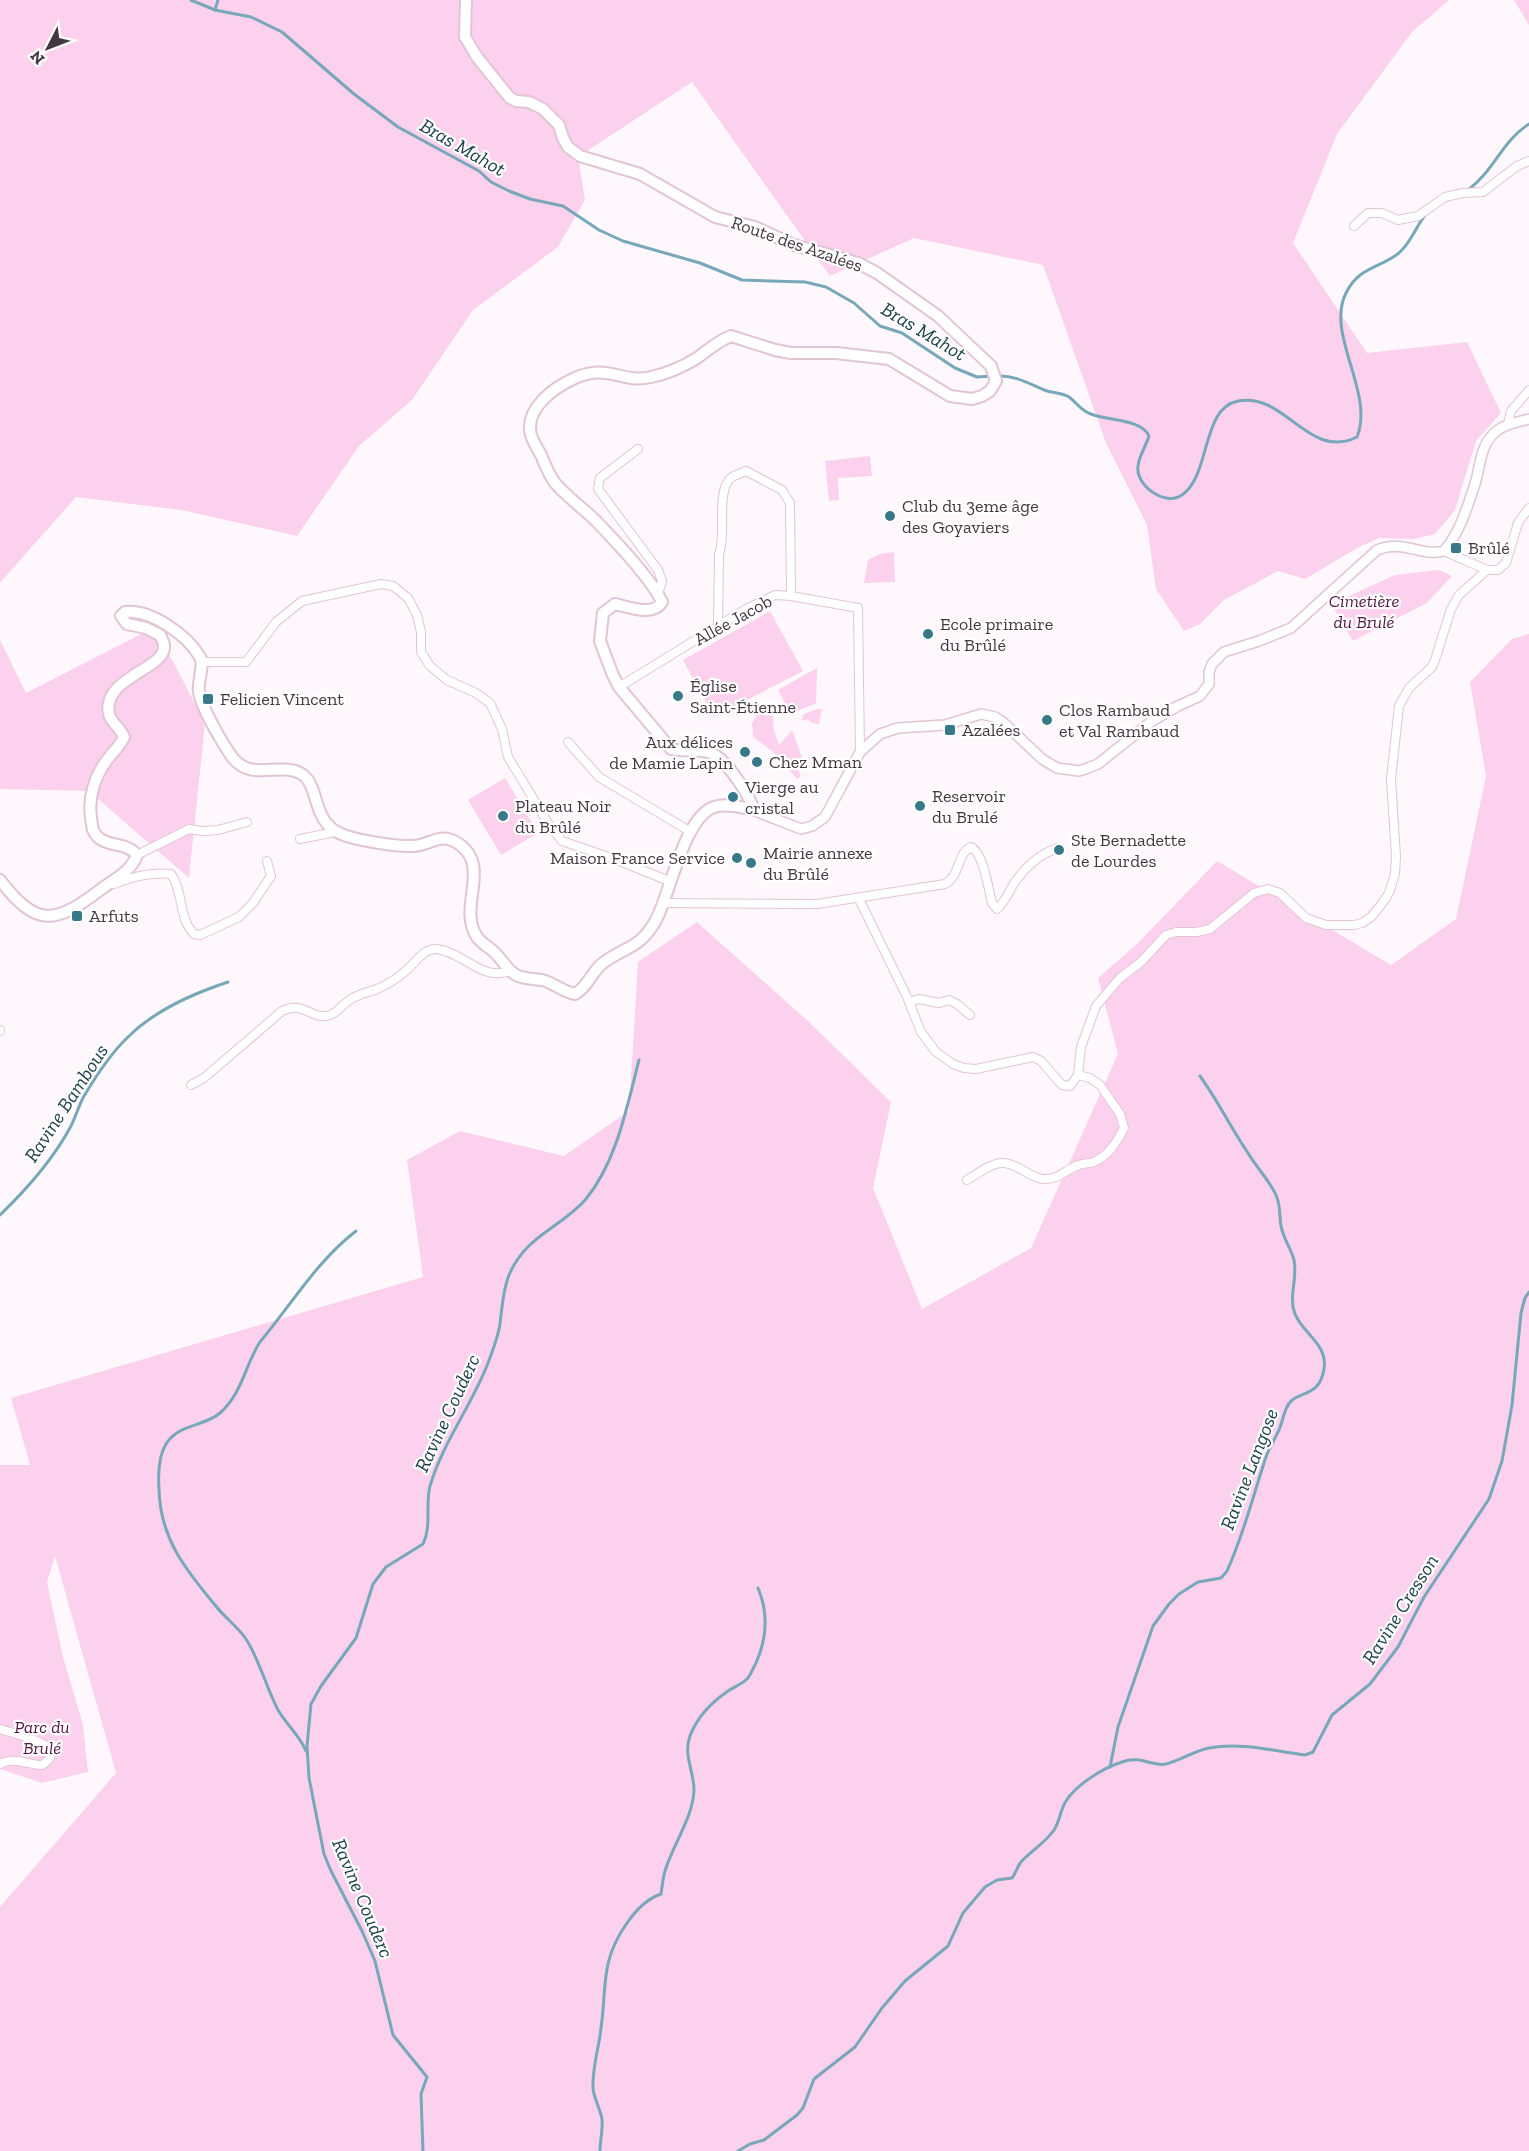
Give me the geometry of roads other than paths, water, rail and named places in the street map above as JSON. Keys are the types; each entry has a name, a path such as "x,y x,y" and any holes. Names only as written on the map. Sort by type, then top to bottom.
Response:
{"main road":[{"name":"Route des Azalées","path":"465,0 465,37 477,57 510,98 543,109 559,125 565,143 575,153 640,174 715,217 755,227 794,245 858,263 877,273 938,316 985,359 995,374 996,381 990,392 982,396 961,399 951,396 889,359 791,353 731,336 716,343 696,359 655,376 638,379 596,371 572,379 537,407 531,421 531,435 555,483 600,525 658,594"},
{"path":"0,880 25,909 36,914 50,916 68,912 83,904 124,873 134,862 137,855 131,848 103,841 97,836 93,830 90,811 93,786 99,772 124,737 110,717 109,706 112,698 122,683 147,667 164,652 165,646 160,635 146,628 127,624 121,618 122,613 129,611 161,621 179,633 200,657 202,662 199,692 202,702 229,751 240,764 257,771 294,771 307,778 324,821 334,832 344,836 406,846 420,845 440,837 449,838 463,847 474,864 471,900 473,928 478,939 517,976 544,980 565,992 575,994 586,986 604,962 639,943 656,920 669,881 698,819 714,807 734,806 750,809 752,805 747,794 722,760 708,752 671,749 619,687 600,641 603,613 615,604 652,610 662,602 658,594"}],"street":[{"path":"1354,226 1368,213 1382,213 1398,220 1418,216 1445,197 1483,192 1517,166 1529,161"},
{"path":"1508,424 1511,411 1529,390"},
{"path":"1444,552 1457,534 1476,480 1482,451 1498,430 1508,424 1529,419"},
{"path":"638,449 600,478 598,489 658,570 662,581 658,594"},
{"path":"718,626 719,554 723,543 722,492 731,478 746,471 782,490 790,503 791,596"},
{"path":"750,809 801,829 818,823 830,808 860,752 880,734 898,728 945,725 981,714 995,717 1004,723 1042,759 1057,768 1079,771 1089,768 1098,764 1159,716 1200,696 1209,684 1212,664 1224,652 1291,628 1377,549 1389,545 1400,545 1429,553 1444,552 1487,570 1498,570 1506,563 1518,523 1529,508"},
{"path":"859,898 909,1002 917,1025 936,1052 953,1064 976,1069 1030,1056 1041,1061 1062,1086 1072,1084 1078,1075 1081,1047 1096,1006 1120,978 1141,962 1166,935 1210,929 1254,893 1268,889 1280,893 1306,918 1326,926 1362,923 1381,906 1395,874 1391,778 1400,706 1409,688 1435,660 1451,609 1459,595 1487,570"},
{"path":"202,662 246,662 276,622 288,611 308,599 381,584 393,586 408,598 417,615 421,632 421,652 430,666 447,680 476,693 490,703 502,729 508,757 550,826 562,841 669,881"},
{"name":"Allée Jacob","path":"619,687 766,598 791,596 858,608 860,752"},
{"path":"568,742 599,777 691,832"},
{"path":"137,855 189,829 218,830 247,822"},
{"path":"300,839 334,832"},
{"path":"662,903 792,904 859,898 945,884 954,877 966,849 971,846 980,856 992,903 997,909 1030,863 1044,853 1057,848"},
{"path":"100,890 125,880 171,874 178,886 185,922 194,934 200,935 239,917 253,903 271,876 267,861"},
{"path":"191,1085 204,1077 282,1011 292,1006 327,1016 351,998 389,983 428,950 438,949 447,952 492,974 510,971"},
{"path":"909,1002 919,999 939,1002 949,1000 970,1015"},
{"path":"967,1180 1004,1162 1034,1177 1053,1179 1077,1165 1093,1162 1108,1153 1118,1141 1124,1128 1120,1114 1095,1081 1078,1075"},
{"path":"0,1729 44,1744 50,1750 51,1756 49,1761 42,1765 15,1760 6,1760 0,1764"}],"waterway":[{"name":"Bras Mahot","path":"191,0 215,10 251,17 282,32 354,94 398,127 479,171 491,182 509,191 530,199 563,206 599,230 623,241 700,263 742,280 805,282 826,287 854,303 880,326 902,333 955,368 977,377 992,376"},
{"path":"215,10 218,0"},
{"name":"Bras Mahot","path":"1468,190 1485,174 1512,139 1529,124"},
{"name":"Bras Mahot","path":"998,376 1017,379 1064,395 1088,413 1132,423 1145,430 1149,436 1139,462 1138,473 1146,487 1168,498 1182,495 1191,486 1198,473 1218,416 1226,406 1238,401 1255,401 1270,406 1310,434 1324,440 1340,442 1357,437 1361,420 1360,402 1341,327 1341,309 1346,293 1357,277 1400,252 1426,214"},
{"name":"Ravine Bambous","path":"0,1215 48,1162 71,1126 82,1099 104,1065 122,1043 139,1027 162,1011 228,982"},
{"name":"Ravine Couderc","path":"423,2151 421,2094 427,2077 393,2035 375,1961 324,1854 309,1778 307,1746 311,1704 321,1686 356,1638 373,1584 386,1567 423,1544 427,1530 430,1486 442,1454 474,1394 492,1353 497,1339 509,1275 525,1250 576,1209 597,1184 620,1133 639,1060"},
{"name":"Ravine Langose","path":"1110,1767 1118,1727 1153,1626 1179,1594 1198,1582 1221,1578 1227,1571 1243,1531 1265,1459 1286,1409 1295,1398 1317,1386 1324,1369 1324,1360 1319,1346 1299,1321 1293,1308 1294,1260 1282,1230 1276,1195 1200,1076"},
{"path":"306,1751 278,1710 246,1639 204,1592 176,1552 169,1538 160,1507 159,1466 163,1449 171,1438 184,1429 214,1418 227,1405 238,1388 260,1342 316,1270 356,1231"},
{"name":"Ravine Cresson","path":"738,2151 764,2140 797,2115 803,2108 814,2079 855,2047 882,2008 905,1981 948,1946 963,1913 985,1887 997,1880 1012,1878 1021,1862 1054,1830 1064,1804 1071,1795 1091,1777 1129,1760 1166,1764 1203,1749 1221,1746 1257,1748 1305,1755 1313,1752 1332,1715 1370,1684 1398,1647 1424,1597 1489,1499 1502,1461 1512,1405 1521,1313 1529,1292"},
{"path":"600,2151 602,2119 593,2080 608,1962 618,1937 630,1918 646,1902 661,1894 665,1871 693,1800 694,1783 688,1756 688,1743 693,1729 711,1705 747,1679 756,1663 765,1626 764,1607 758,1588"}],"place":[{"name":"Club du 3eme âge des Goyaviers","path":"890,516"},
{"name":"Brûlé","path":"1456,548"},
{"name":"Ecole primaire du Brûlé","path":"928,634"},
{"name":"Église Saint-Étienne","path":"678,696"},
{"name":"Felicien Vincent","path":"208,699"},
{"name":"Clos Rambaud et Val Rambaud","path":"1047,720"},
{"name":"Azalées","path":"950,730"},
{"name":"Aux délices de Mamie Lapin","path":"745,752"},
{"name":"Chez Mman","path":"757,762"},
{"name":"Vierge au cristal","path":"733,797"},
{"name":"Reservoir du Brulé","path":"920,806"},
{"name":"Plateau Noir du Brûlé","path":"503,816"},
{"name":"Ste Bernadette de Lourdes","path":"1059,850"},
{"name":"Maison France Service","path":"737,858"},
{"name":"Mairie annexe du Brûlé","path":"751,863"},
{"name":"Arfuts","path":"77,916"}],"park label":[{"name":"Cimetière du Brulé","path":"1364,611"},
{"name":"Parc du Brulé","path":"42,1737"}]}
